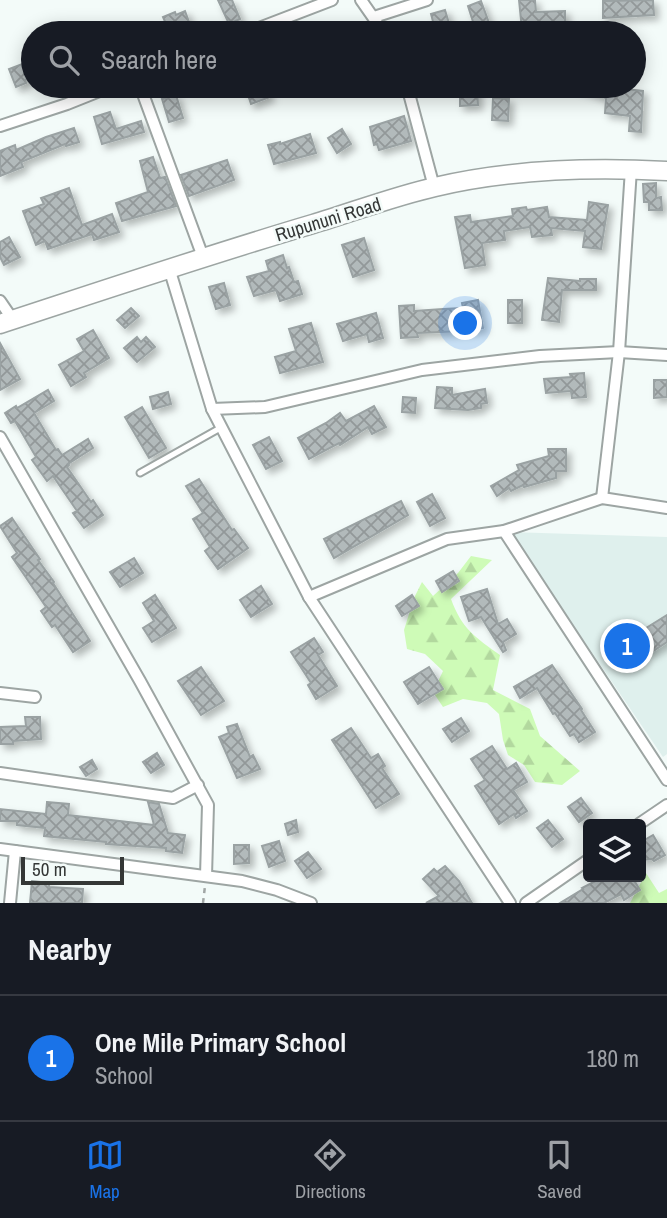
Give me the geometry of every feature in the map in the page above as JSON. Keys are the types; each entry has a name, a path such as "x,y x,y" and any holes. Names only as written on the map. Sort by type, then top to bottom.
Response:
{"main road":[{"name":"Rupununi Road","path":"6,322 203,257 434,187 494,177 559,171 667,171"}],"street":[{"path":"277,21 332,0"},
{"path":"361,0 376,21"},
{"path":"374,17 426,0"},
{"path":"0,126 82,98"},
{"path":"144,98 203,257"},
{"path":"410,98 434,187"},
{"path":"602,498 619,352 631,169"},
{"path":"169,268 212,409 309,597 510,903"},
{"path":"0,301 6,322"},
{"path":"212,409 265,407 422,370 540,356 619,352 667,355"},
{"path":"0,437 141,681 208,805 206,876"},
{"path":"309,597 447,539 504,531 602,498 667,508"},
{"path":"504,531 667,780"},
{"path":"0,693 35,697"},
{"path":"0,774 173,798 198,785"},
{"path":"646,819 667,804"},
{"path":"0,849 242,881 311,903"},
{"path":"10,903 15,851"},
{"path":"526,903 583,863"}],"lane":[{"path":"139,474 222,427"}],"shaded area":[{"path":"510,532 667,537 667,754 663,757"}],"green space":[{"path":"471,556 492,560 451,599 470,632 500,655 493,690 530,709 540,736 580,771 562,785 535,782 524,765 508,755 499,714 487,703 463,699 443,707 433,692 443,671 425,654 407,649 404,630 422,582 433,596 458,573"},
{"path":"646,873 659,893 667,889 667,903 630,903 641,882 646,882"}],"building":[{"path":"218,0 232,0 240,19 228,21"},
{"path":"519,0 535,0 536,12 565,11 565,21 521,21"},
{"path":"653,0 654,15 603,18 603,1"},
{"path":"481,1 488,21 473,21 468,6"},
{"path":"445,10 448,21 433,21 431,14"},
{"path":"185,11 189,21 165,21 163,17 175,12 176,15"},
{"path":"21,64 21,85 16,87 9,69"},
{"path":"177,98 183,118 169,122 162,99"},
{"path":"249,98 267,98 251,104"},
{"path":"460,98 478,98 478,105 460,106"},
{"path":"493,98 509,99 508,121 492,120"},
{"path":"606,98 643,98 641,132 629,131 630,116 605,113"},
{"path":"110,112 116,129 141,121 144,132 102,144 94,117"},
{"path":"404,116 411,141 379,150 377,144 374,145 370,127"},
{"path":"74,128 79,142 66,146 65,144 21,162 23,167 0,176 0,151 15,145 16,150"},
{"path":"342,129 351,144 337,153 328,138"},
{"path":"310,134 316,153 274,164 268,145"},
{"path":"153,157 160,178 165,177 176,206 122,221 116,203 148,192 140,161"},
{"path":"227,160 234,180 189,196 181,175"},
{"path":"656,183 656,198 661,197 662,210 649,210 649,202 644,202 643,184"},
{"path":"69,188 82,225 112,214 119,232 94,240 92,234 48,249 45,241 36,245 23,211 44,204 41,198"},
{"path":"589,202 608,205 601,249 583,247 585,231 551,228 552,235 532,237 530,227 504,231 505,240 482,243 485,265 465,268 455,217 470,215 471,222 513,216 512,209 547,207 549,217 587,220"},
{"path":"9,237 20,257 4,265 0,257 0,242"},
{"path":"364,238 374,270 353,277 342,245"},
{"path":"283,255 302,294 280,301 276,290 254,296 247,277 269,271 266,261"},
{"path":"548,278 580,281 596,279 596,290 562,290 559,322 542,320"},
{"path":"224,283 230,305 216,309 209,287"},
{"path":"478,300 483,328 417,333 418,337 401,338 399,306 414,305 414,311 463,308 462,303"},
{"path":"508,300 522,300 522,323 508,323"},
{"path":"131,308 139,316 125,328 117,320"},
{"path":"376,313 383,338 369,342 367,334 343,341 337,324"},
{"path":"311,323 323,362 280,373 275,357 296,351 289,329"},
{"path":"93,330 109,358 84,373 86,377 71,386 59,365 84,351 77,339"},
{"path":"137,337 141,342 146,337 155,347 137,362 124,348"},
{"path":"0,343 20,379 0,390"},
{"path":"584,373 586,397 572,398 571,391 546,393 544,379"},
{"path":"654,380 667,380 667,397 654,398"},
{"path":"437,387 452,388 452,395 485,389 487,403 481,404 481,408 468,410 435,408"},
{"path":"48,390 54,401 34,413 56,450 62,455 88,439 93,448 67,467 103,515 84,528 73,513 77,511 53,476 47,481 32,460 36,457 15,421 11,423 5,413"},
{"path":"168,392 171,404 153,409 150,397"},
{"path":"403,397 416,398 415,413 402,412"},
{"path":"374,406 386,427 372,434 368,427 340,445 339,443 309,459 298,438 340,413 346,421"},
{"path":"142,407 166,448 149,458 125,417"},
{"path":"269,437 282,461 266,469 253,445"},
{"path":"548,449 566,449 566,471 556,471 556,478 524,487 523,485 511,491 509,488 497,496 491,486 519,470 517,465 549,456"},
{"path":"199,479 232,530 234,529 248,548 218,569 205,551 210,547 193,519 203,513 186,486"},
{"path":"432,494 445,518 430,526 417,502"},
{"path":"401,501 408,515 334,558 324,539"},
{"path":"12,518 90,641 73,652 55,625 52,627 41,611 46,607 12,557 17,553 0,526"},
{"path":"134,558 143,573 120,587 110,572"},
{"path":"453,571 459,581 442,592 436,581"},
{"path":"261,586 272,604 251,617 240,600"},
{"path":"487,589 498,624 507,619 516,634 503,642 506,650 503,652 481,617 469,621 461,597"},
{"path":"155,595 176,628 152,642 143,628 154,621 143,603"},
{"path":"412,595 419,606 402,616 396,606"},
{"path":"667,615 667,642 650,653 638,633"},
{"path":"314,638 323,652 318,655 337,686 316,699 308,685 311,683 291,652"},
{"path":"552,665 595,732 579,742 574,734 570,736 537,688 520,698 514,687"},
{"path":"201,667 224,701 201,715 178,681"},
{"path":"429,667 443,689 418,704 404,682"},
{"path":"25,717 40,717 41,739 0,744 0,727 26,726"},
{"path":"461,718 469,731 452,742 443,729"},
{"path":"237,724 250,757 253,755 260,769 237,778 219,737 229,733 227,727"},
{"path":"351,728 371,758 378,754 385,766 382,768 399,794 376,808 332,740"},
{"path":"492,746 507,769 516,763 527,782 513,790 527,811 516,818 514,814 499,824 475,786 485,780 471,759"},
{"path":"157,753 164,765 151,773 143,762"},
{"path":"92,760 97,769 86,776 80,767"},
{"path":"581,798 592,813 579,822 568,807"},
{"path":"47,802 69,804 68,815 154,825 148,802 159,804 168,833 185,835 182,853 166,851 166,848 44,836 45,828 17,825 17,821 0,821 0,809 46,814"},
{"path":"296,820 298,832 288,835 285,824"},
{"path":"548,820 563,839 552,847 537,828"},
{"path":"653,835 665,855 654,861 646,860 646,839"},
{"path":"279,841 285,861 269,867 262,846"},
{"path":"234,845 249,845 249,863 234,864"},
{"path":"308,852 321,869 307,878 295,861"},
{"path":"445,866 459,881 472,903 426,903 439,896 423,879 434,869 437,872"},
{"path":"32,881 49,883 49,887 83,889 82,903 30,903"},
{"path":"593,882 635,882 640,890 624,900 621,894 604,903 560,903"}],"place":[{"name":"One Mile Primary School","path":"627,646"}]}
